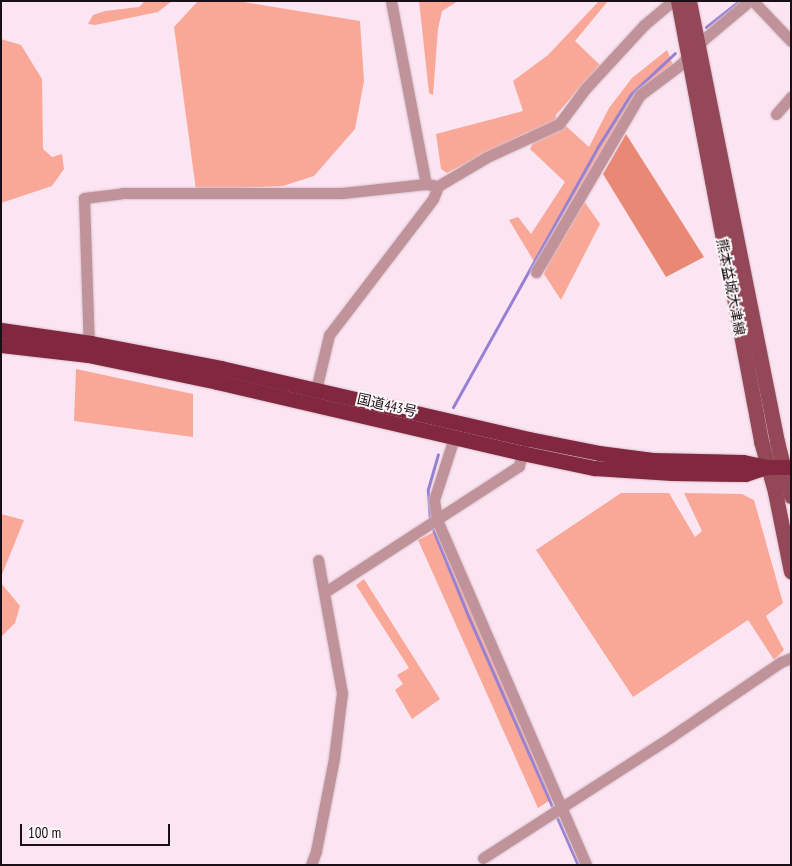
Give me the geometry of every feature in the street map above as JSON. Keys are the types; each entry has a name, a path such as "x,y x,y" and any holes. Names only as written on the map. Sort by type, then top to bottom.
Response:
{"highway":[{"name":"国道443号","path":"1,330 89,349 522,454 594,468 672,474 745,474 767,467"},
{"name":"国道443号","path":"1,345 89,349 317,389 529,439 599,453 672,461 743,462 767,467 787,467"}],"main road":[{"name":"熊本益城大津線","path":"678,1 692,52 787,467 791,496"},
{"name":"熊本益城大津線","path":"689,1 692,52 767,467 791,571"}],"street":[{"path":"391,1 426,184"},
{"path":"313,404 330,335 428,206 438,186 487,157 558,124 585,89 644,25 673,1"},
{"path":"536,272 640,95 692,52 747,2 753,1 791,41"},
{"path":"776,114 791,97"},
{"path":"89,349 84,198 122,194 342,193 426,184 438,186"},
{"path":"454,438 434,500 432,524 555,810 586,865"},
{"path":"324,592 519,466 522,454"},
{"path":"311,865 316,851 334,758 342,693 318,560"},
{"path":"483,858 672,736 781,662 791,658"}],"shaded area":[{"path":"145,1 172,1 158,12 95,25 88,24 93,15 105,11 139,7"},
{"path":"198,1 237,1 360,21 364,81 355,129 314,176 283,186 196,190 174,27"},
{"path":"419,1 458,1 442,11 438,29 433,95 429,93"},
{"path":"599,1 608,1 575,41 600,65 555,116 589,147 609,108 632,78 667,50 673,65 635,94 535,263 509,220 518,217 531,234 565,182 530,149 535,139 528,132 447,173 441,169 436,134 523,111 513,81 548,55"},
{"path":"1,39 21,45 42,79 43,149 52,157 62,154 64,169 52,186 1,203"},
{"path":"626,134 704,257 666,277 603,174"},
{"path":"584,201 600,224 561,300 544,274 547,264"},
{"path":"76,369 193,394 193,437 74,421"},
{"path":"621,493 669,493 695,537 702,531 684,493 742,494 754,500 783,603 766,616 784,650 774,660 748,620 633,697 536,550"},
{"path":"1,514 24,520 1,577"},
{"path":"436,531 552,799 538,808 418,540"},
{"path":"364,579 440,699 412,719 395,690 403,684 397,675 409,668 356,585"},
{"path":"1,583 20,606 15,623 1,637"}],"waterway":[{"path":"706,27 739,1"},
{"path":"453,407 597,148 631,94 675,53"},
{"path":"430,521 428,489 438,454"},
{"path":"432,527 469,618 578,865"}]}
